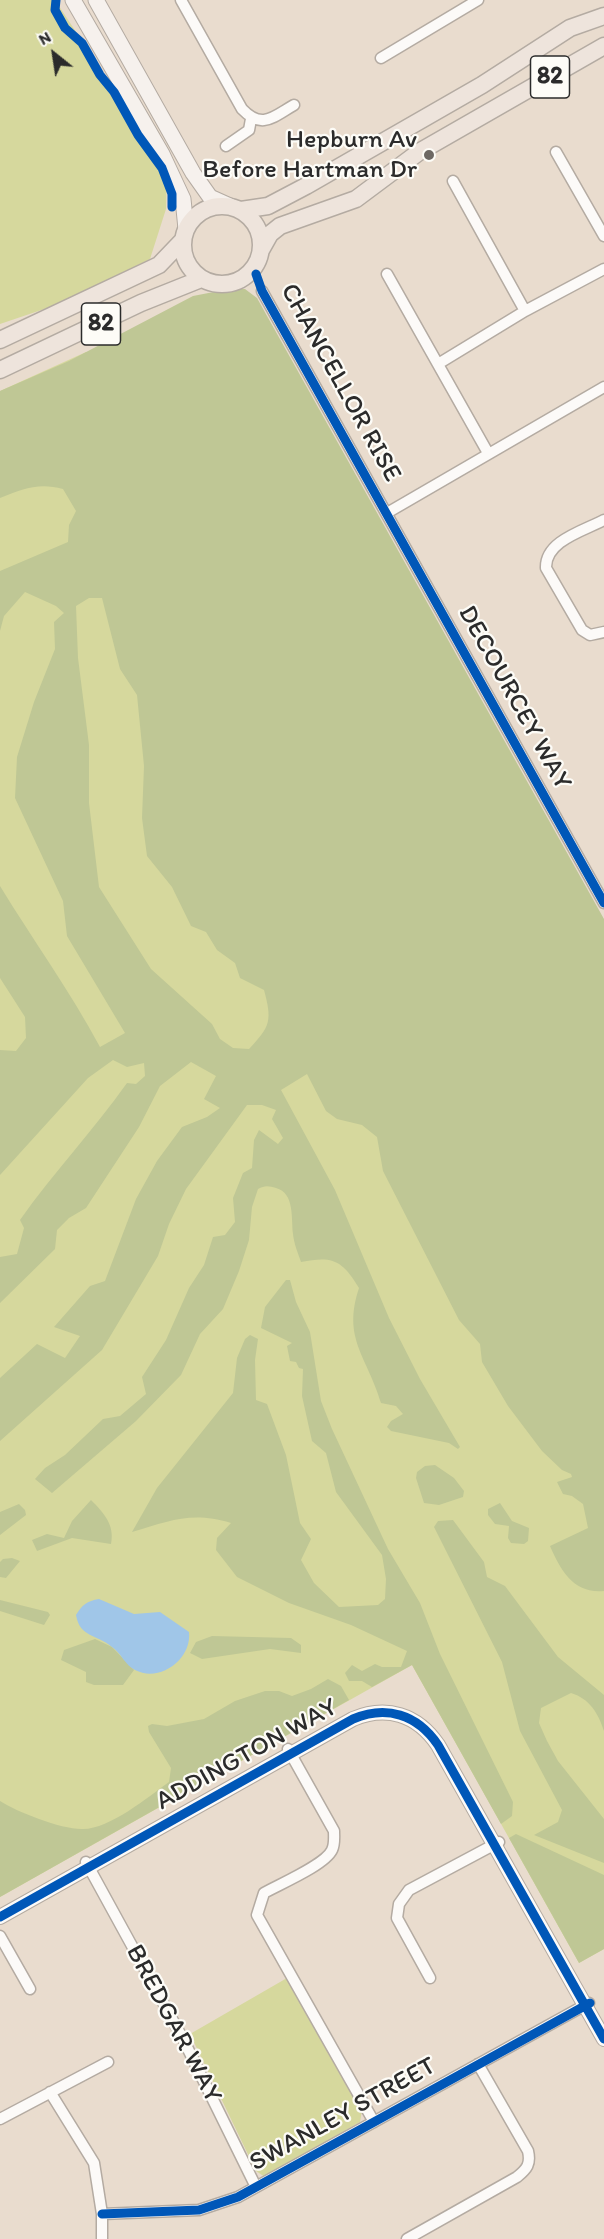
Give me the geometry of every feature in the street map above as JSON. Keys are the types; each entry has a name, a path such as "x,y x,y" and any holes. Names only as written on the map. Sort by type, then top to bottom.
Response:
{"main road":[{"path":"73,0 162,154 183,199 186,263 201,279"},
{"path":"96,0 193,173 210,197 236,208 257,227 261,250"},
{"name":"82","path":"0,340 159,265 184,235 195,216 208,208 268,206 482,85 570,28 604,16"},
{"name":"82","path":"0,370 141,303 201,279 215,284 232,283 247,275 256,263 270,234 280,226 356,199 419,152 604,46"}],"street":[{"path":"181,0 242,109 251,119 266,121 294,105"},
{"path":"381,58 477,0"},
{"path":"226,146 249,130 251,119"},
{"path":"556,152 604,236"},
{"path":"453,181 525,311"},
{"path":"438,364 525,311 604,269"},
{"path":"387,274 488,453"},
{"name":"CHANCELLOR RISE","path":"262,291 387,513"},
{"path":"387,513 604,387"},
{"name":"DECOURCEY WAY","path":"387,513 604,903"},
{"path":"604,520 553,547 546,557 546,568 582,630 590,635 604,632"},
{"name":"ADDINGTON WAY","path":"0,1917 365,1708 389,1706 416,1715 434,1729 444,1743 496,1843 587,2004 604,2039"},
{"path":"290,1752 334,1831 332,1852 323,1861 264,1893 257,1915 374,2122"},
{"path":"430,1978 397,1918 399,1904 409,1890 496,1843"},
{"name":"ADDINGTON WAY","path":"0,1910 88,1865"},
{"name":"BREDGAR WAY","path":"88,1865 183,2039 256,2187"},
{"path":"0,1936 30,1989"},
{"name":"ADDINGTON WAY","path":"587,2004 604,2027"},
{"name":"SWANLEY STREET","path":"102,2214 199,2210 238,2197 587,2004"},
{"path":"0,2118 108,2062"},
{"path":"407,2239 517,2177 530,2161 528,2151 478,2064"},
{"path":"50,2092 94,2163 102,2214 102,2239"}],"green space":[{"path":"0,0 55,0 167,170 166,209 150,259 68,301 0,324"},
{"path":"229,289 245,289 257,298 604,919 604,1591 584,1589 577,1585 564,1572 550,1546 588,1528 583,1504 572,1496 563,1494 557,1482 572,1477 571,1474 562,1470 542,1451 508,1406 482,1362 480,1344 459,1320 383,1171 377,1137 362,1125 337,1119 326,1111 307,1074 281,1090 335,1190 389,1318 420,1379 460,1447 458,1449 449,1443 391,1431 387,1427 391,1421 403,1414 396,1406 381,1403 358,1347 353,1321 359,1288 347,1271 336,1262 321,1260 301,1262 294,1238 289,1201 282,1191 265,1186 258,1189 252,1207 249,1240 223,1309 200,1334 181,1375 136,1421 52,1493 35,1479 45,1468 65,1455 103,1419 120,1416 146,1394 142,1377 166,1340 189,1288 204,1265 213,1237 225,1235 235,1222 233,1198 243,1173 252,1168 254,1140 259,1130 278,1144 283,1138 272,1119 276,1110 262,1105 247,1105 186,1189 169,1224 158,1256 102,1350 0,1441 0,1378 37,1344 65,1358 80,1336 54,1327 90,1286 105,1281 136,1199 157,1161 182,1127 207,1117 220,1108 204,1099 216,1076 191,1062 160,1086 139,1127 86,1208 69,1218 57,1230 55,1249 0,1303 0,1257 17,1254 24,1228 20,1220 127,1083 136,1084 145,1076 144,1063 127,1067 113,1060 88,1078 0,1175 0,1050 16,1051 26,1038 25,1017 0,978 0,886 100,1047 125,1033 67,936 63,901 15,798 17,757 34,702 55,649 54,622 64,613 56,606 25,592 4,616 0,631 0,571 68,542 69,525 76,511 63,489 54,487 38,486 0,498 0,391 69,361 193,296","holes":["89,598 102,598 120,669 137,695 144,766 142,818 147,856 172,887 191,926 206,932 217,950 235,963 240,978 264,990 268,1022 262,1034 249,1049 233,1048 220,1039 212,1024 151,969 99,887 89,803 89,745 78,658 76,606"]},
{"path":"86,352 604,1492 604,1949 579,1963 412,1665 0,1897 0,391"},
{"path":"286,1280 290,1280 296,1302 310,1332 321,1401 332,1429 388,1549 420,1603 440,1654 513,1802 512,1816 501,1824 412,1665 372,1687 362,1681 349,1681 345,1673 352,1665 362,1671 375,1664 382,1667 401,1667 407,1651 351,1625 289,1603 237,1577 216,1550 217,1538 231,1523 217,1519 181,1519 132,1532 157,1488 233,1393 237,1358 245,1339 250,1335 258,1339 255,1360 256,1400 267,1404 286,1455 300,1523 311,1539 301,1560 314,1583 339,1607 378,1605 385,1599 386,1579 382,1555 336,1492 326,1453 312,1441 302,1396 303,1369 299,1368 296,1362 290,1361 287,1346 292,1343 261,1328 265,1307"},
{"path":"435,1465 454,1478 464,1491 463,1497 439,1505 424,1503 416,1478 417,1472 425,1466"},
{"path":"91,1500 110,1525 111,1544 72,1538 37,1551 32,1540 47,1534 64,1538 72,1521"},
{"path":"500,1503 512,1521 529,1528 528,1541 524,1544 511,1543 508,1538 509,1526 495,1524 488,1515 488,1509"},
{"path":"19,1504 25,1510 26,1515 0,1535 0,1512"},
{"path":"453,1520 484,1562 487,1577 505,1586 558,1657 604,1695 604,1731 599,1718 588,1703 571,1693 541,1708 539,1723 558,1761 604,1819 604,1863 534,1835 558,1822 562,1810 520,1731 502,1662 434,1527 438,1521"},
{"path":"12,1558 20,1561 6,1578 0,1577 0,1562 3,1559"},
{"path":"0,1600 48,1612 50,1615 44,1625 0,1611"},
{"path":"212,1636 291,1638 301,1645 301,1653 270,1649 202,1659 190,1653 196,1642"},
{"path":"95,1639 112,1647 134,1670 123,1685 94,1685 86,1682 86,1672 61,1660 64,1650"},
{"path":"328,1679 341,1686 349,1700 0,1897 0,1801 28,1815 64,1827 83,1829 105,1824 169,1782 171,1768 149,1732 148,1726 152,1724 167,1726 204,1719 235,1701 265,1691 279,1691 292,1696"},
{"path":"516,1834 604,1875 604,1949 579,1963 509,1838"},
{"path":"287,1978 362,2110 360,2122 265,2177 256,2171 190,2034"}],"water":[{"path":"99,1599 134,1614 160,1612 189,1632 189,1642 180,1659 164,1671 154,1673 135,1670 128,1665 106,1643 85,1632 78,1622 76,1615 80,1609 88,1602"}],"cycle path":[{"path":"56,0 55,10 65,28 82,43 100,75 114,92 138,135 162,168 172,194 172,207"},
{"path":"256,274 262,291 604,903"},
{"path":"0,1917 353,1719 377,1713 400,1715 421,1726 438,1745 604,2039"},
{"path":"102,2214 199,2210 238,2197 590,2003"}],"place":[{"name":"Hepburn Av Before Hartman Dr","path":"429,155"}]}
